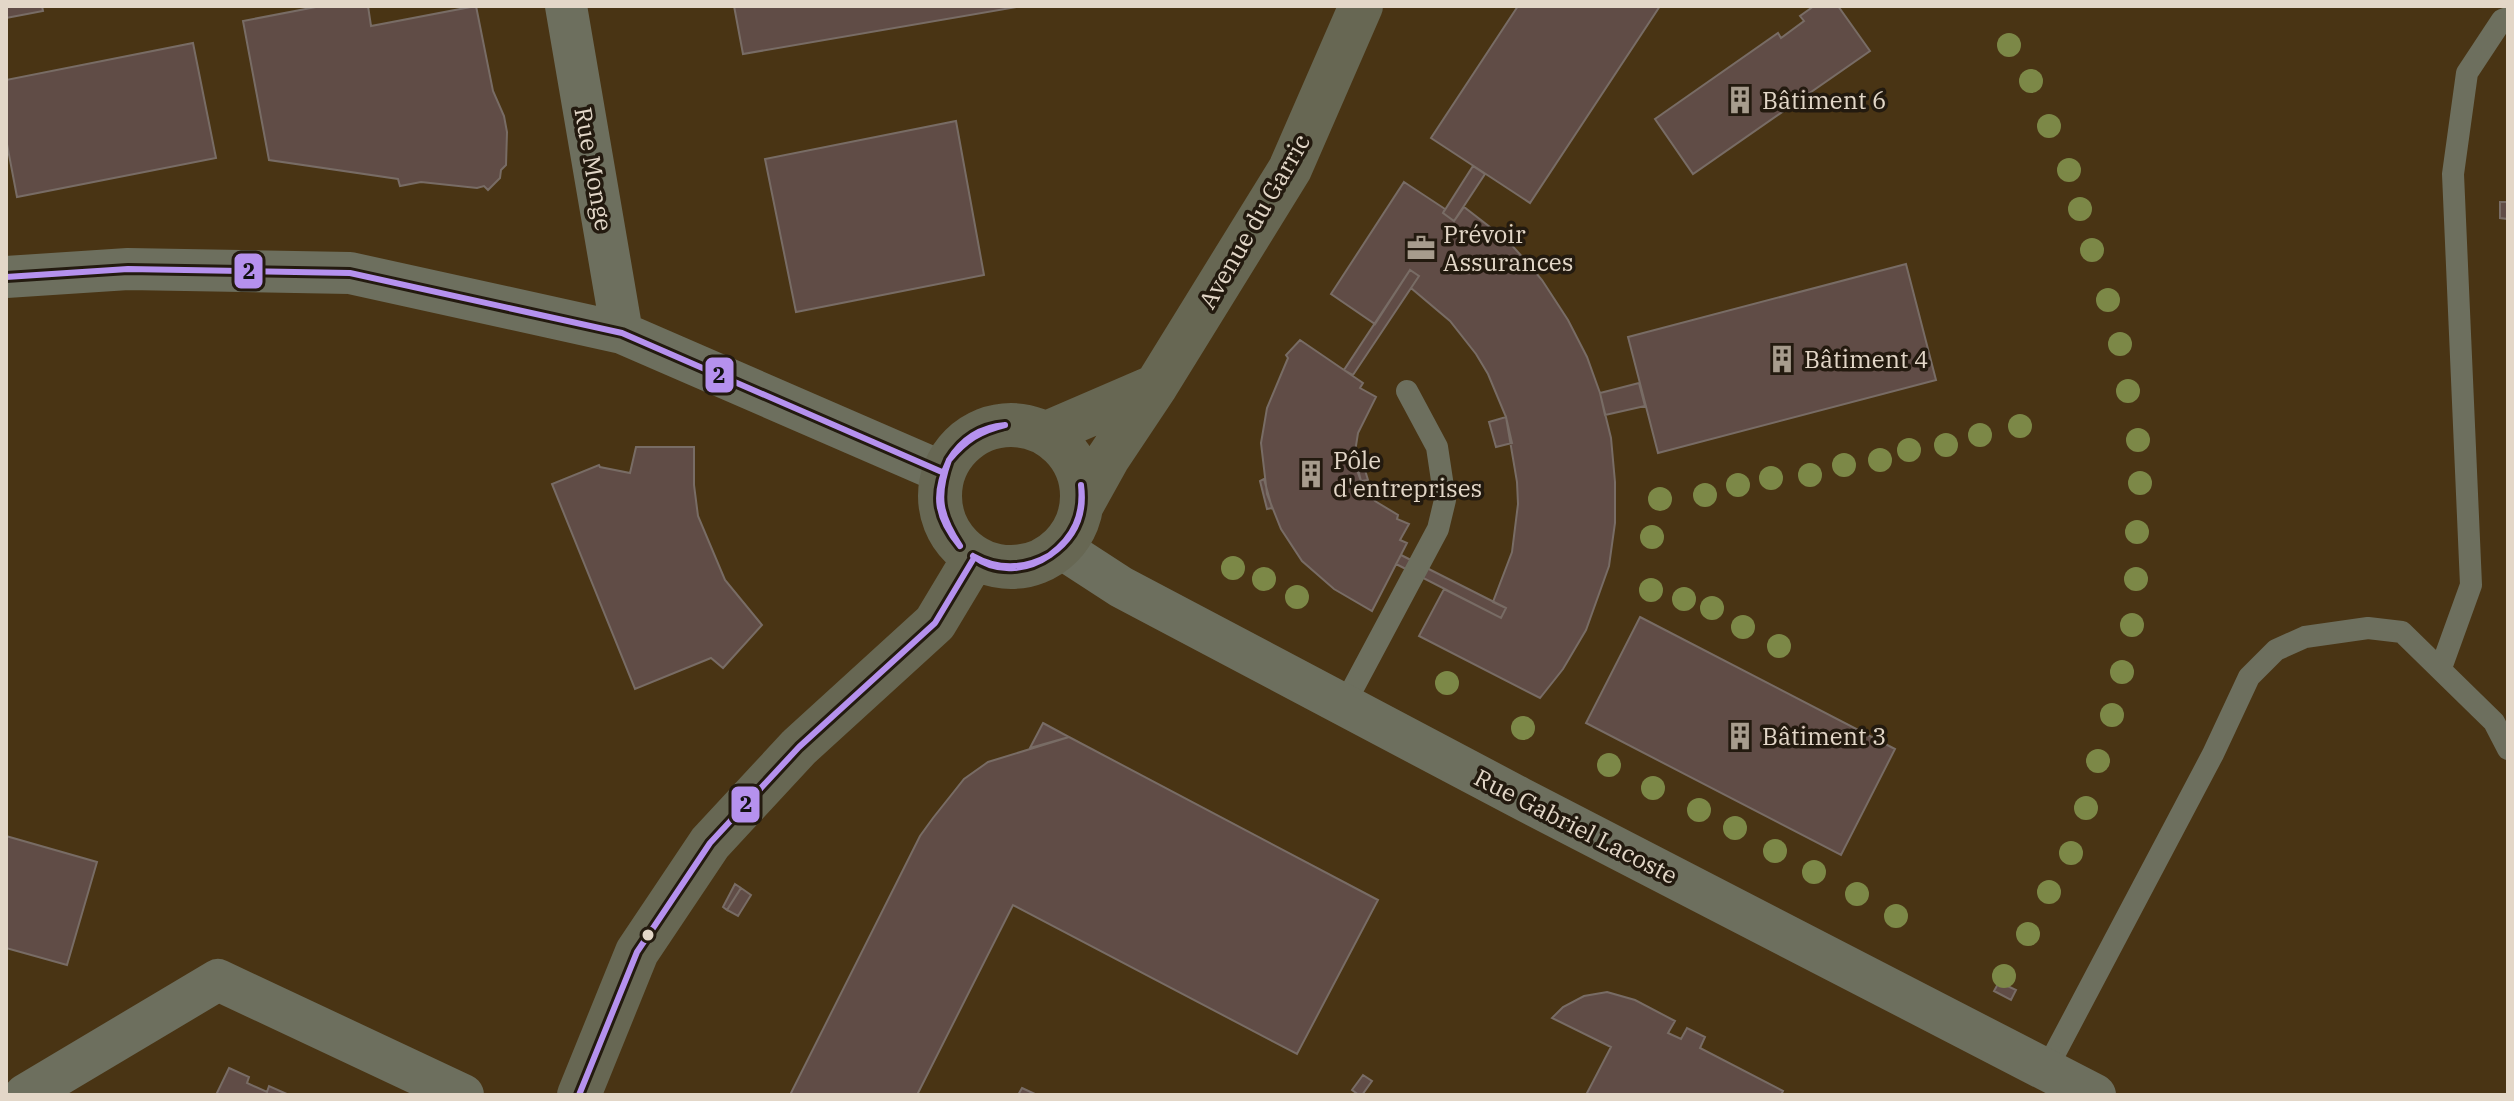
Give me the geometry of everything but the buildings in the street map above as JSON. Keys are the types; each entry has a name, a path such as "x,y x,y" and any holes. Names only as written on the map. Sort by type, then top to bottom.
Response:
{"street":[{"name":"Rue Monge","path":"566,6 622,333"},
{"name":"Avenue du Garric","path":"1083,503 1108,458 1290,169 1361,6"},
{"path":"6,277 128,269 350,273 622,333 942,472"},
{"path":"1047,433 1156,386"},
{"path":"1017,424 1047,433 1070,455 1081,478 1083,503 1076,528 1061,548 1035,564 1003,568 974,558 955,542 943,521 938,496 942,472 959,445 985,428 1017,424"},
{"name":"Rue Gabriel Lacoste","path":"1061,548 1121,587 1344,705 2095,1095"},
{"path":"579,1095 637,952 710,843 799,747 935,623 974,558"},
{"path":"25,1095 218,980 463,1095"}],"lane":[{"path":"2441,668 2471,585 2453,174 2467,73 2502,20 2508,18"},
{"path":"1344,705 1438,529 1445,500 1437,447 1407,391"},
{"path":"2046,1070 2213,754 2249,677 2276,650 2305,637 2368,628 2402,632 2494,722 2508,749"}],"shaded area":[{"path":"6,6 2508,6 2508,1095 6,1095"}],"transit line":[{"name":"2","path":"6,277 128,269 350,273 622,333 942,472"},
{"name":"2","path":"949,460 973,435 1005,425"},
{"name":"2","path":"949,460 974,437 1005,425"},
{"name":"2","path":"949,460 942,484 942,504 960,546"},
{"name":"2","path":"949,460 941,484 940,505 946,525 960,546"},
{"name":"2","path":"1050,555 1065,541 1076,524 1081,506 1081,485"},
{"name":"2","path":"1050,555 1066,541 1080,515 1081,485"},
{"name":"2","path":"973,556 992,564 1012,566 1031,563 1050,555"},
{"name":"2","path":"973,556 992,566 1012,568 1032,564 1050,555"},
{"name":"2","path":"579,1095 637,952 710,843 799,747 935,623 974,558"}],"place":[{"name":"Bâtiment 6","path":"1740,100"},
{"name":"Prévoir Assurances","path":"1421,248"},
{"name":"Bâtiment 4","path":"1782,359"},
{"name":"Pôle d'entreprises","path":"1311,474"},
{"name":"Bâtiment 3","path":"1740,736"}]}
